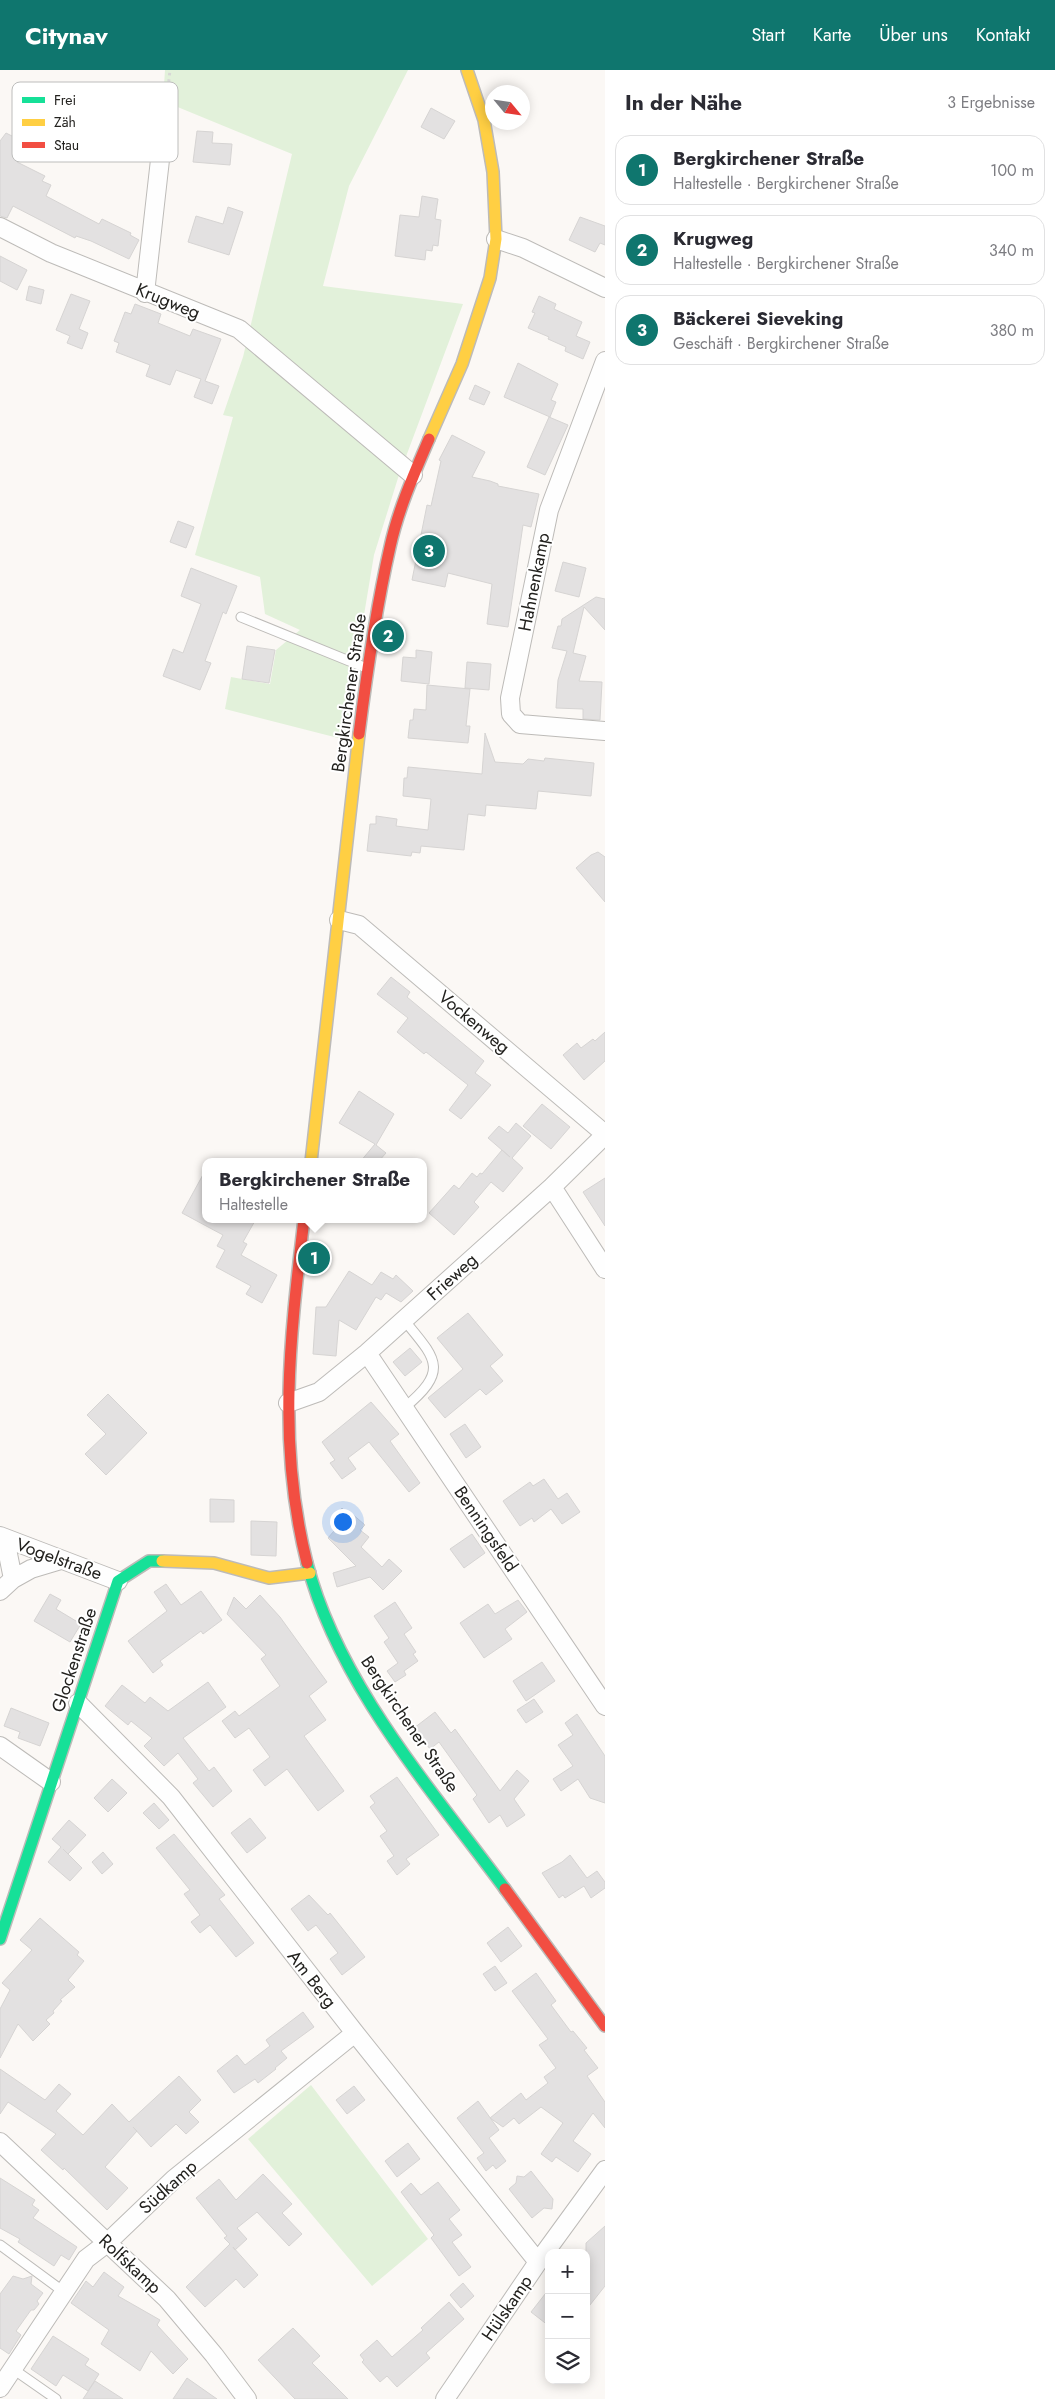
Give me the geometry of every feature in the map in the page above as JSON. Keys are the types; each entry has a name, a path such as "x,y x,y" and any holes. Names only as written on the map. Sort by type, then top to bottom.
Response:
{"street":[{"name":"Bergkirchener Straße","path":"311,1158 367,668 390,545 413,475 443,410 479,318 490,278 496,239 493,172 484,120 468,70"},
{"path":"146,293 160,162"},
{"name":"Krugweg","path":"0,227 51,253 240,330 413,475"},
{"path":"496,239 522,248 605,288"},
{"name":"Hahnenkamp","path":"605,361 549,510 510,698 511,714 520,724 605,731"},
{"name":"Vockenweg","path":"339,920 359,925 605,1134"},
{"name":"Frieweg","path":"288,1403 319,1392 367,1353 552,1187 605,1134"},
{"path":"552,1187 605,1269"},
{"name":"Bergkirchener Straße","path":"304,1223 289,1349 288,1403 292,1475 310,1573 328,1626 358,1683 394,1737 605,2026"},
{"name":"Benningsfeld","path":"367,1353 605,1706"},
{"path":"2,1537 13,1579"},
{"name":"Vogelstraße","path":"2,1537 118,1581"},
{"path":"0,1591 13,1579 31,1569 61,1560"},
{"path":"118,1581 149,1561 214,1563 269,1578 310,1573"},
{"name":"Glockenstraße","path":"0,1939 118,1581"},
{"name":"Am Berg","path":"78,1703 171,1797 355,2033 538,2262"},
{"path":"0,1746 51,1782"},
{"name":"Südkamp","path":"5,2377 86,2259 107,2243 174,2179 355,2033"},
{"name":"Rolfskamp","path":"0,2142 167,2299 214,2355 247,2399"},
{"name":"Hülskamp","path":"445,2399 538,2262 605,2170"}],"lane":[{"path":"241,616 367,668"},
{"path":"404,1320 431,1353 435,1363 432,1376 421,1394 404,1408"},
{"path":"0,2245 64,2292"},
{"name":"Südkamp","path":"5,2377 56,2399"}],"green space":[{"path":"165,70 408,70 349,186 323,286 463,304 398,478 374,555 346,740 225,709 231,677 270,684 276,650 300,630 265,614 260,577 195,555 233,417 223,415 243,357 292,154 178,107 178,82 164,82"},
{"path":"311,2085 428,2239 372,2286 248,2139"}],"building":[{"path":"431,108 455,121 444,139 421,127"},
{"path":"197,131 213,132 212,143 232,144 230,165 193,162"},
{"path":"6,133 12,136 12,162 17,162 45,176 42,181 51,185 46,196 99,224 102,219 131,233 130,235 139,240 129,259 91,241 76,236 75,238 13,206 7,218 0,216 0,141"},
{"path":"422,196 438,199 435,219 441,220 438,246 433,245 432,251 426,250 425,260 395,256 400,215 419,217"},
{"path":"228,207 243,212 229,255 188,242 196,216 223,224"},
{"path":"580,217 605,226 605,245 600,243 595,252 569,240"},
{"path":"0,256 27,270 17,290 0,281"},
{"path":"29,286 44,290 41,304 26,300"},
{"path":"71,294 90,301 79,329 88,333 82,349 67,343 70,336 56,330"},
{"path":"539,296 556,304 554,309 582,322 576,336 590,342 583,359 565,351 566,347 548,339 549,337 528,328 535,313 532,312"},
{"path":"135,304 161,314 158,323 190,336 193,329 221,339 205,381 219,386 212,404 194,397 201,379 176,370 170,385 146,376 150,365 116,352 119,343 114,341 125,312 131,314"},
{"path":"518,363 558,384 551,400 556,402 550,417 504,397"},
{"path":"475,385 490,392 484,405 469,399"},
{"path":"549,417 568,425 545,475 527,467"},
{"path":"452,435 485,452 472,477 490,481 498,484 498,486 539,494 531,527 523,525 508,627 487,624 492,584 448,573 445,587 412,580 427,505 431,506 441,461 439,460"},
{"path":"178,521 194,527 186,548 170,542"},
{"path":"563,562 586,568 579,597 555,591"},
{"path":"191,568 237,586 226,614 223,612 205,661 211,663 200,690 163,676 173,649 183,653 201,604 181,596"},
{"path":"596,597 605,599 605,630 584,607 573,653 586,656 579,681 602,682 600,720 583,719 583,709 556,708 558,680 567,651 552,648 562,619"},
{"path":"247,646 275,650 269,683 242,679"},
{"path":"416,650 432,652 429,684 401,681 403,657 416,658"},
{"path":"467,662 491,664 489,690 465,688"},
{"path":"427,685 470,689 466,726 470,726 468,743 408,738 410,720 413,720 414,709 426,710"},
{"path":"485,733 495,762 523,764 528,759 544,761 545,758 594,763 591,796 538,791 536,809 486,805 485,816 468,814 464,850 421,846 420,853 412,852 411,856 367,851 370,824 376,824 376,816 397,819 396,826 428,830 431,799 403,796 404,778 407,778 408,767 482,774"},
{"path":"598,852 605,857 605,902 576,868 591,855"},
{"path":"391,977 410,992 407,997 484,1061 475,1073 491,1085 461,1119 449,1110 468,1085 397,1032 408,1018 377,994"},
{"path":"605,1032 605,1061 584,1080 563,1055 577,1043 581,1048 593,1039 595,1041"},
{"path":"359,1091 394,1114 376,1145 386,1153 382,1158 363,1158 375,1144 339,1123"},
{"path":"542,1104 570,1127 551,1149 523,1126"},
{"path":"516,1123 531,1136 512,1158 523,1168 503,1192 491,1182 474,1202 479,1207 454,1235 429,1213 454,1185 459,1189 472,1173 477,1177 480,1173 482,1174 502,1150 488,1138 499,1126 508,1133"},
{"path":"202,1176 202,1223 254,1223 243,1242 247,1244 241,1255 277,1275 262,1303 246,1294 251,1286 216,1267 225,1250 217,1246 223,1235 182,1213"},
{"path":"605,1178 605,1226 583,1192"},
{"path":"349,1271 372,1285 381,1272 393,1279 396,1275 413,1291 401,1302 386,1293 381,1300 376,1297 356,1330 339,1320 336,1356 313,1354 316,1307 326,1307"},
{"path":"468,1313 503,1355 490,1366 503,1381 486,1395 480,1389 445,1418 428,1398 463,1369 437,1338"},
{"path":"410,1348 422,1362 405,1376 393,1362"},
{"path":"108,1394 147,1433 106,1475 85,1454 106,1434 87,1415"},
{"path":"371,1402 399,1434 390,1441 420,1483 409,1492 369,1442 348,1458 356,1469 342,1479 330,1463 335,1460 322,1442"},
{"path":"465,1424 481,1447 466,1458 450,1434"},
{"path":"544,1479 558,1499 567,1493 580,1512 562,1524 551,1509 534,1522 532,1518 520,1526 503,1501 530,1482 533,1486"},
{"path":"210,1499 234,1500 234,1522 210,1522"},
{"path":"342,1508 348,1514 350,1512 365,1525 360,1530 369,1537 361,1547 382,1567 389,1559 402,1571 383,1590 370,1577 337,1587 333,1573 356,1566 328,1538 339,1525 332,1519"},
{"path":"251,1521 277,1522 276,1556 251,1555"},
{"path":"472,1534 485,1553 464,1568 450,1549"},
{"path":"166,1584 181,1605 201,1591 222,1620 203,1634 201,1631 160,1661 163,1665 153,1673 128,1641 167,1611 154,1592"},
{"path":"50,1594 61,1600 56,1609 81,1624 70,1642 34,1621"},
{"path":"260,1595 280,1617 327,1682 309,1696 326,1720 304,1736 344,1791 318,1811 287,1769 265,1786 253,1770 270,1757 249,1728 235,1738 222,1721 235,1711 239,1716 280,1686 261,1659 266,1655 227,1614 234,1597 246,1609"},
{"path":"518,1600 527,1612 505,1629 512,1639 484,1658 460,1623 488,1604 495,1614"},
{"path":"395,1602 412,1628 404,1634 416,1652 413,1654 418,1661 404,1671 406,1675 395,1682 387,1671 398,1663 384,1642 389,1638 374,1616"},
{"path":"542,1662 555,1681 526,1701 513,1681"},
{"path":"208,1682 226,1707 183,1738 209,1771 214,1767 232,1791 213,1807 193,1783 198,1779 178,1753 164,1766 144,1746 152,1738 131,1721 128,1725 105,1706 122,1685 145,1703 150,1697 168,1711"},
{"path":"534,1699 543,1712 526,1723 517,1710"},
{"path":"11,1708 49,1723 40,1746 18,1738 20,1732 4,1726"},
{"path":"435,1712 451,1733 455,1729 500,1791 517,1770 529,1781 514,1799 525,1815 507,1827 500,1815 489,1823 473,1799 477,1795 439,1742 430,1749 414,1728"},
{"path":"577,1714 605,1756 605,1803 590,1798 578,1779 561,1791 553,1779 573,1766 558,1745 573,1735 565,1723"},
{"path":"397,1777 439,1835 406,1859 410,1864 397,1875 387,1861 394,1856 380,1836 387,1831 370,1807 375,1803 370,1796"},
{"path":"112,1779 127,1793 108,1812 94,1798"},
{"path":"154,1803 169,1820 159,1829 143,1813"},
{"path":"250,1818 266,1838 247,1853 231,1833"},
{"path":"69,1820 86,1835 68,1854 82,1868 70,1881 48,1862 61,1847 52,1839"},
{"path":"174,1834 225,1895 219,1899 254,1943 236,1957 210,1925 200,1933 191,1922 200,1915 184,1894 190,1890 156,1848"},
{"path":"103,1852 113,1864 102,1874 92,1862"},
{"path":"570,1855 587,1878 597,1871 605,1882 605,1888 591,1898 584,1886 565,1898 563,1895 559,1898 542,1873 562,1862"},
{"path":"309,1895 328,1915 330,1913 365,1957 342,1975 330,1959 338,1953 316,1925 308,1931 291,1909"},
{"path":"40,1918 79,1952 77,1955 84,1961 68,1980 75,1987 60,2000 62,2001 53,2011 54,2013 46,2020 50,2024 33,2041 18,2024 0,2058 0,2009 10,1990 2,1983 32,1950 20,1940"},
{"path":"508,1927 522,1946 501,1962 487,1943"},
{"path":"495,1966 507,1983 495,1991 483,1974"},
{"path":"536,1973 556,2001 551,2005 571,2032 573,2031 587,2048 584,2050 598,2068 587,2076 605,2102 605,2128 593,2113 573,2141 591,2154 578,2172 556,2157 552,2162 541,2154 563,2123 541,2107 519,2124 514,2118 503,2127 490,2118 521,2093 526,2100 548,2083 544,2077 556,2068 539,2045 548,2039 512,1991"},
{"path":"303,2012 314,2027 281,2051 287,2058 276,2069 258,2083 255,2079 234,2093 217,2071 237,2055 245,2065 270,2046 266,2040"},
{"path":"0,2069 45,2100 59,2084 71,2094 56,2111 83,2135 112,2104 129,2122 179,2076 201,2100 189,2112 199,2122 186,2134 176,2124 151,2147 137,2131 105,2167 128,2188 107,2210 64,2168 63,2170 41,2150 56,2134 8,2102 0,2114"},
{"path":"354,2086 365,2100 347,2114 336,2100"},
{"path":"478,2101 499,2130 489,2138 506,2161 496,2169 493,2165 486,2171 477,2158 484,2153 457,2118"},
{"path":"408,2143 420,2159 397,2177 385,2161"},
{"path":"531,2171 553,2199 552,2209 544,2208 532,2218 509,2189 516,2183 517,2176 524,2177"},
{"path":"263,2174 292,2204 282,2213 302,2234 289,2246 257,2212 237,2228 247,2239 235,2250 258,2275 244,2288 236,2279 205,2307 186,2287 230,2244 224,2238 227,2236 196,2198 219,2179 236,2200"},
{"path":"0,2178 35,2200 32,2205 39,2210 33,2218 77,2247 69,2260 61,2255 54,2266 18,2242 20,2239 0,2228"},
{"path":"438,2182 460,2210 449,2219 462,2235 452,2242 471,2267 459,2276 431,2238 434,2235 401,2192 411,2183 421,2195"},
{"path":"605,2226 605,2286 590,2305 590,2249 586,2249 586,2243"},
{"path":"104,2272 124,2287 118,2296 160,2320 157,2325 188,2359 173,2374 151,2351 140,2371 101,2344 109,2330 71,2303 86,2281 93,2287"},
{"path":"13,2276 23,2279 32,2276 31,2284 43,2293 37,2301 39,2304 34,2310 31,2310 16,2331 21,2335 9,2354 0,2348 0,2294"},
{"path":"463,2283 474,2296 461,2308 450,2295"},
{"path":"545,2294 545,2323 531,2312"},
{"path":"449,2302 464,2319 426,2353 430,2358 397,2387 387,2376 380,2382 362,2362 364,2360 360,2355 377,2340 392,2357 423,2330 421,2328"},
{"path":"293,2328 320,2356 312,2363 348,2399 295,2399 258,2360"},
{"path":"53,2336 89,2359 85,2365 99,2374 88,2391 63,2375 56,2386 31,2369"},
{"path":"187,2378 217,2399 173,2399"},
{"path":"95,2381 123,2399 83,2399"}],"traffic: fast":[{"path":"0,1939 118,1581 149,1561 162,1561"},
{"path":"307,1563 321,1608 341,1651 364,1693 418,1774 505,1889"}],"traffic: slow":[{"path":"429,439 462,364 490,278 496,239 493,172 484,120 467,70"},
{"path":"311,1158 359,734"},
{"path":"162,1561 214,1563 269,1578 310,1573"}],"traffic: jam":[{"path":"359,734 372,640 393,533 412,479 429,439"},
{"path":"304,1223 291,1349 289,1433 292,1476 307,1563"},
{"path":"505,1889 605,2026"}],"place":[{"name":"Bäckerei Sieveking","path":"429,551"},
{"name":"Krugweg","path":"388,636"},
{"name":"Bergkirchener Straße","path":"314,1258"}]}
